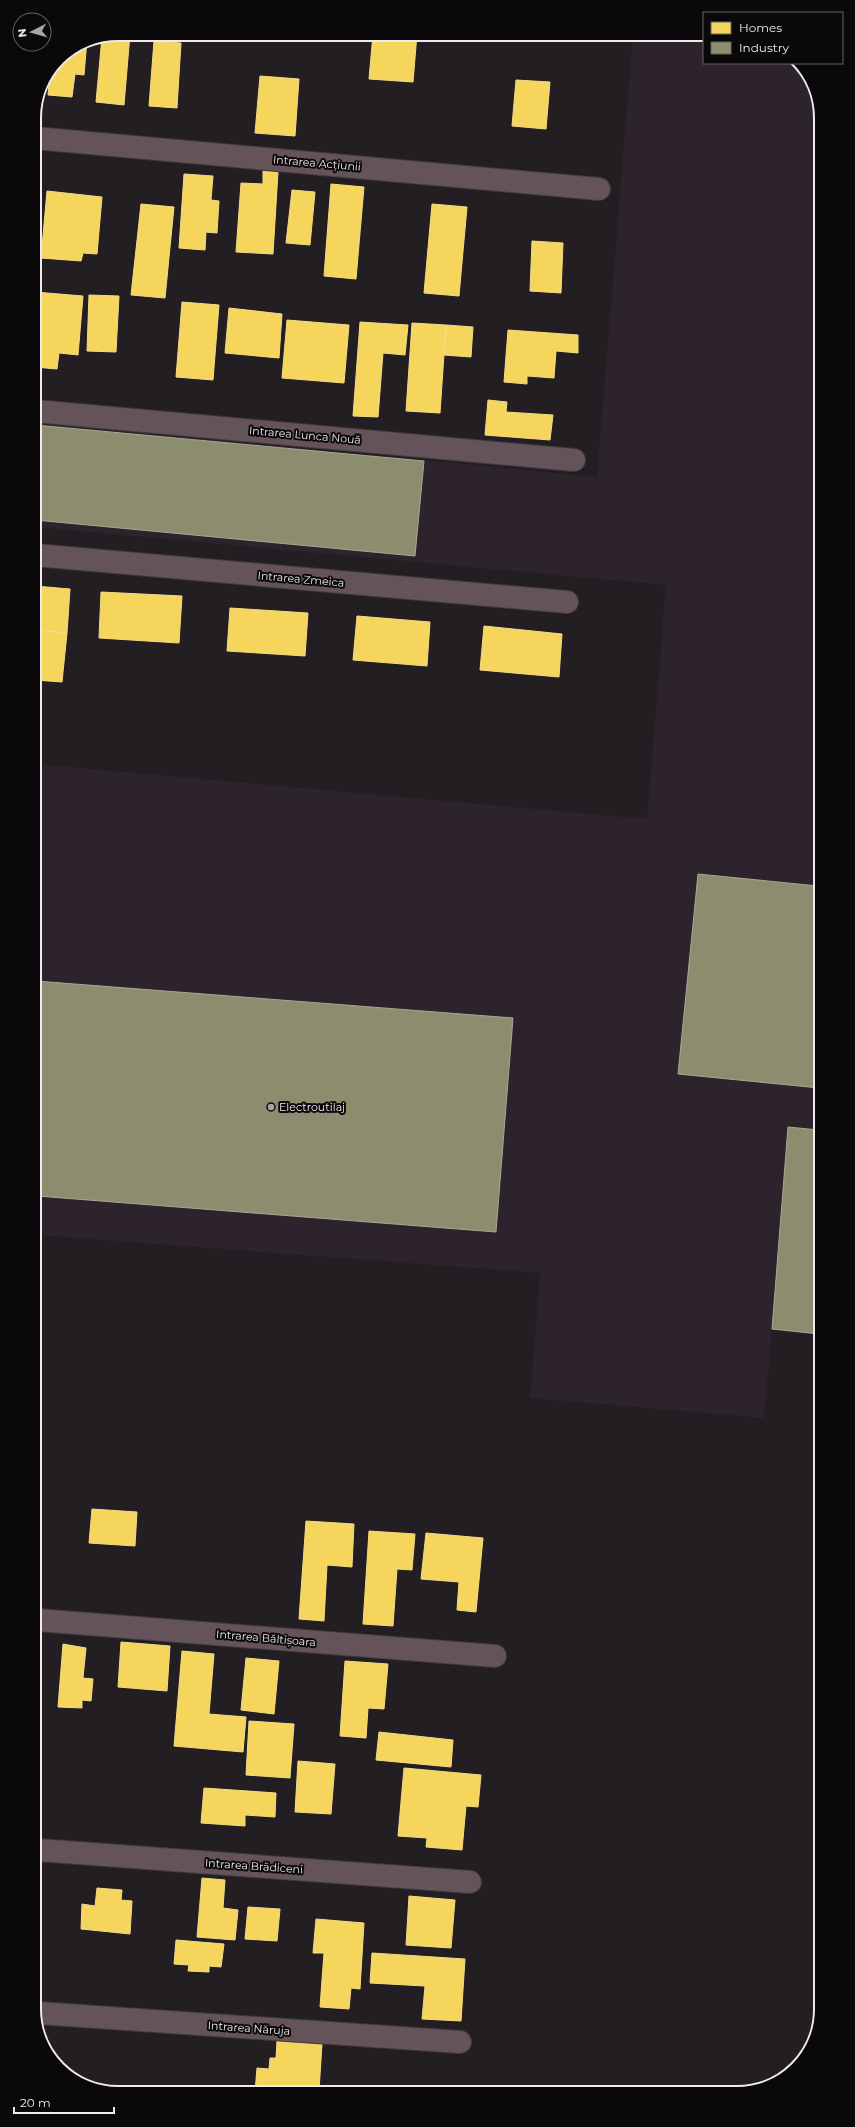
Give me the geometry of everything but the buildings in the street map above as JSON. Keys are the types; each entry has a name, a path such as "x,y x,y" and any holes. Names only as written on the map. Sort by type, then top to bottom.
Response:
{"street":[{"name":"Intrarea Acțiunii","path":"41,139 599,189"},
{"name":"Intrarea Lunca Nouă","path":"41,412 574,460"},
{"name":"Intrarea Zmeica","path":"41,556 567,602"},
{"name":"Intrarea Băltișoara","path":"41,1620 495,1656"},
{"name":"Intrarea Brădiceni","path":"41,1850 470,1882"},
{"name":"Intrarea Năruja","path":"41,2013 460,2042"}],"shaded area":[{"path":"632,41 703,41 703,64 792,64 801,75 810,93 814,118 814,1334 772,1330 764,1418 530,1398 540,1273 41,1235 41,764 647,819 666,585 41,528 41,423 597,477"}],"place":[{"name":"Electroutilaj","path":"271,1107"}]}
